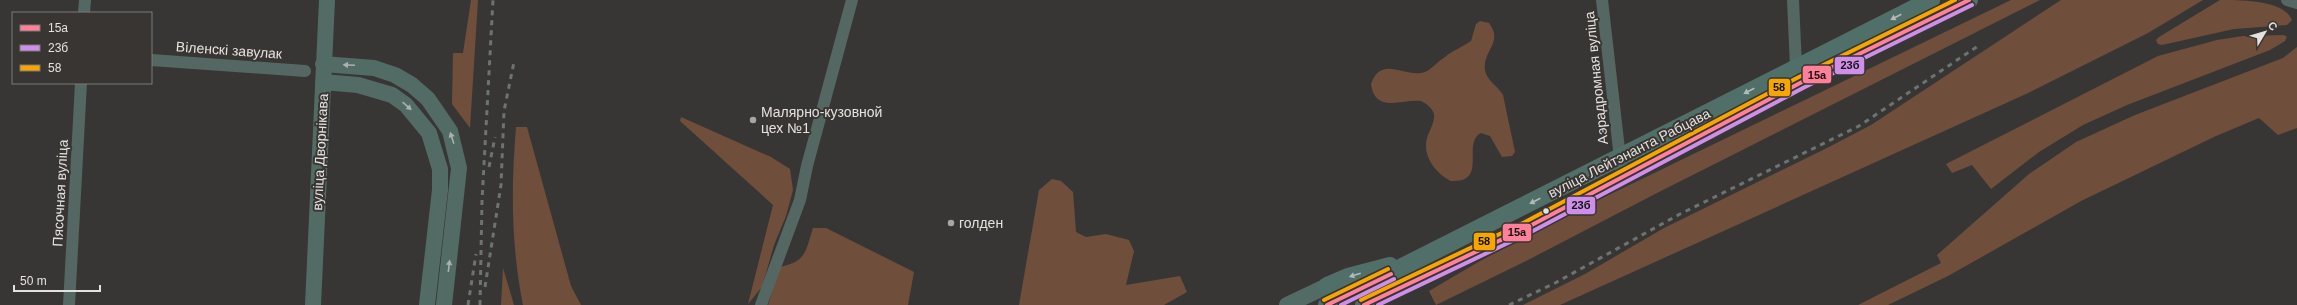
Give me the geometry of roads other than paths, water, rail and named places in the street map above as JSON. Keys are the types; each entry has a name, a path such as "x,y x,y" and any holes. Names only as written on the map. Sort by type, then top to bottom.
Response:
{"highway":[{"name":"вуліца Лейтэнанта Рабцава","path":"1334,301 1420,259 1796,67 1931,0"},
{"name":"вуліца Лейтэнанта Рабцава","path":"1364,305 1452,265 1528,227 1622,176 1800,84 1969,0"},
{"path":"1327,286 1372,270 1420,259"},
{"path":"1392,305 1452,265"}],"main road":[{"name":"вуліца Дворнікава","path":"313,305 327,0"},
{"path":"323,64 374,68 395,75 412,85 428,99 450,131 459,168 444,305"},
{"path":"323,82 373,88 392,95 406,105 429,133 437,153 440,169 440,190 427,305"},
{"path":"1287,305 1327,286"}],"street":[{"path":"84,0 84,12"},
{"path":"761,305 800,200 807,166 852,0"},
{"name":"Аэрадромная вуліца","path":"1602,0 1622,176"},
{"path":"1793,0 1796,67"},
{"path":"2287,0 2297,3"},
{"name":"Віленскі завулак","path":"152,60 306,70"},
{"name":"Пясочная вуліца","path":"69,305 81,84"}],"railway":[{"path":"480,305 482,201 493,0"},
{"path":"1509,305 1555,283 1680,214 1859,126 1978,46"},
{"path":"485,287 501,185 504,111 514,62"},
{"path":"489,167 495,137"},
{"path":"468,305 476,254"}],"place":[{"name":"Малярно-кузовной цех №1","path":"753,120"},
{"name":"голден","path":"951,223"}]}
